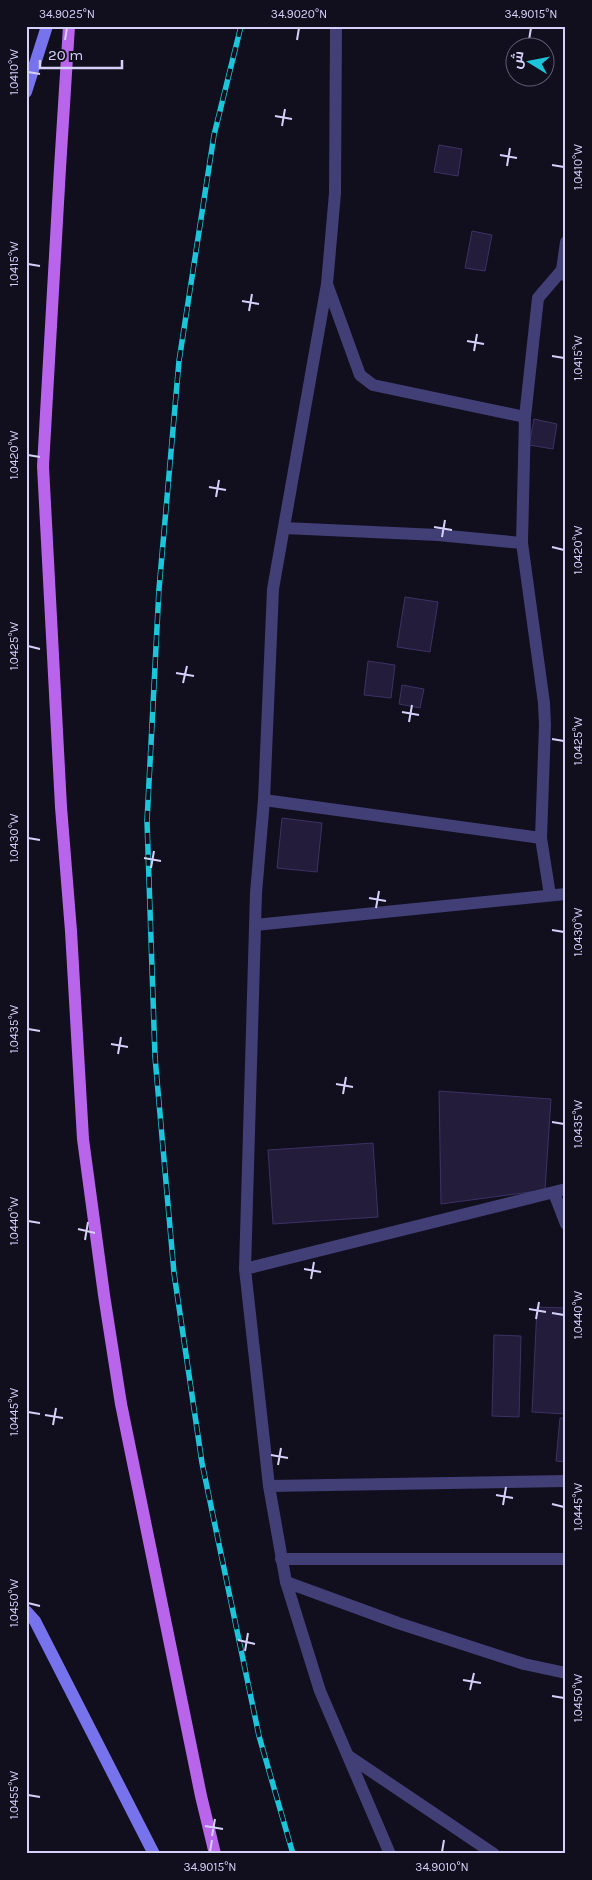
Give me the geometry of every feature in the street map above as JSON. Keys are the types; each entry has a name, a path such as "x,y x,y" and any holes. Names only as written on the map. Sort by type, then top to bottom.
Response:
{"main road":[{"path":"26,92 47,26"},
{"path":"69,26 43,466 61,807 84,1139 104,1295 121,1404 191,1748 215,1854"},
{"path":"26,1611 35,1621 154,1854"}],"street":[{"path":"336,26 335,193 327,284 273,589 264,800 256,893 245,1269 269,1486 286,1582 320,1691 350,1757 390,1854"},
{"path":"550,895 541,838 544,703 522,543 524,417 538,298 564,273 566,242"},
{"path":"327,284 360,375 372,385 524,417"},
{"path":"284,528 438,535 522,543"},
{"path":"264,800 541,838"},
{"path":"255,925 566,894"},
{"path":"245,1269 560,1191 566,1224"},
{"path":"269,1486 566,1481"},
{"path":"281,1559 566,1559"},
{"path":"286,1582 398,1623 515,1661 566,1673"},
{"path":"350,1757 494,1854"}],"building":[{"path":"439,145 462,149 458,176 434,172"},
{"path":"472,231 492,235 485,271 465,268"},
{"path":"534,419 557,424 553,449 529,445"},
{"path":"405,597 438,602 430,652 397,647"},
{"path":"368,661 395,665 391,698 364,695"},
{"path":"402,685 424,689 420,708 399,704"},
{"path":"282,818 322,823 317,872 277,868"},
{"path":"439,1091 551,1099 545,1190 441,1204"},
{"path":"373,1143 378,1217 273,1224 268,1150"},
{"path":"537,1307 566,1308 566,1414 532,1412"},
{"path":"494,1335 521,1336 519,1417 492,1416"},
{"path":"560,1418 566,1418 566,1462 556,1461"}],"railway":[{"path":"241,26 214,135 179,361 159,589 147,821 155,1057 174,1273 202,1463 259,1736 293,1854"}]}
